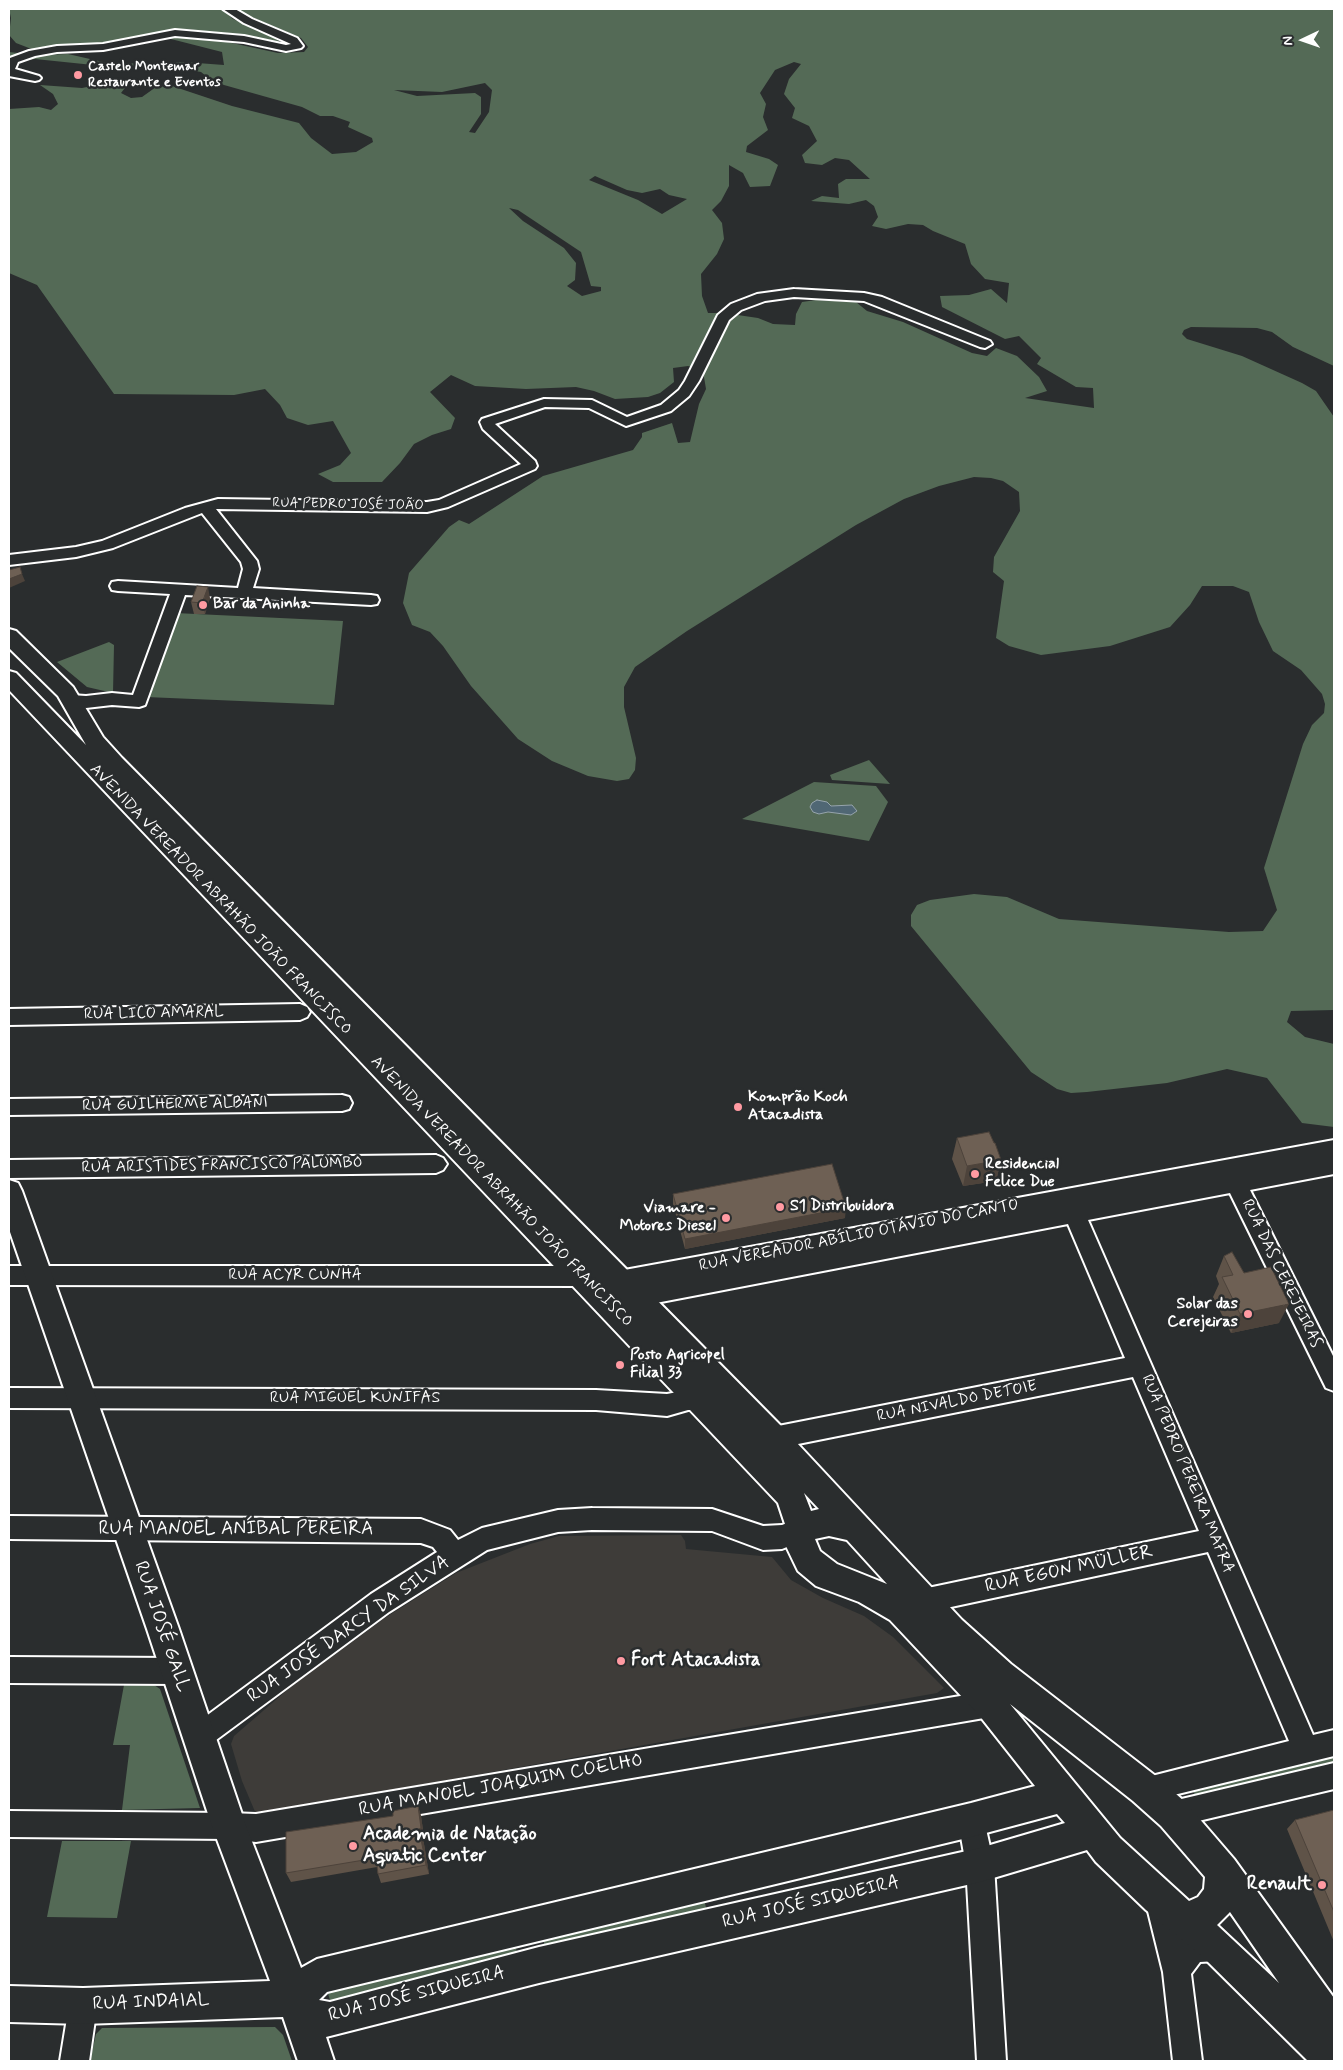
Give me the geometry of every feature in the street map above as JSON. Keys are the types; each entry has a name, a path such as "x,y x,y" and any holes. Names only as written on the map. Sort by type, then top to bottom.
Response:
{"main road":[{"name":"AVENIDA VEREADOR ABRAHÃO JOÃO FRANCISCO","path":"9,636 61,686 72,701 95,742 114,763 575,1233 627,1289 773,1438 951,1631 1000,1675 1146,1789 1172,1814 1222,1871 1312,1999 1334,2026"},
{"name":"AVENIDA VEREADOR ABRAHÃO JOÃO FRANCISCO","path":"9,678 789,1494 798,1512 801,1550 809,1561 827,1574 868,1590 900,1609 990,1704 1108,1850 1158,1898 1186,1919 1217,1947 1334,2061"},
{"path":"30,701 72,701"},
{"name":"RUA JOSÉ GALL","path":"9,1192 24,1276 81,1398 177,1671 229,1826 316,2061"},
{"path":"800,1530 816,1524 829,1522 854,1526"},
{"path":"294,2000 317,1977 1064,1796"},
{"name":"RUA JOSÉ SIQUEIRA","path":"294,2000 311,2018 330,2020 539,1965 980,1865 1092,1832"},
{"path":"1186,1919 1199,1916 1210,1909 1218,1899 1222,1886 1222,1871"},
{"path":"532,1926 539,1965"},
{"name":"RUA INDAIAL","path":"9,2004 83,2006 262,1999 294,2000"}],"street":[{"path":"35,78 12,73 9,69 10,65 14,60 33,53 57,49 103,47 176,33 235,38 286,48 297,46 293,40 248,21 228,9"},
{"name":"RUA PEDRO JOSÉ JOÃO","path":"9,560 76,552 107,545 205,506 241,503 427,507 443,504 530,466 488,426 487,422 544,403 592,404 620,421 626,422 666,408 684,393 692,381 719,325 728,313 748,302 775,294 794,293 864,297 885,303 985,344"},
{"path":"205,506 249,562 251,569 244,593"},
{"path":"118,586 371,600"},
{"path":"72,701 86,702 112,699 139,701 179,590"},
{"name":"RUA LICO AMARAL","path":"9,1017 300,1012"},
{"name":"RUA GUILHERME ALBANI","path":"9,1107 342,1103"},
{"name":"RUA VEREADOR ABÍLIO OTÁVIO DO CANTO","path":"627,1289 1232,1175 1334,1148"},
{"name":"RUA ARISTIDES FRANCISCO PALUMBO","path":"9,1169 436,1164"},
{"name":"RUA VEREADOR ABÍLIO OTÁVIO DO CANTO","path":"1232,1175 1334,1165"},
{"name":"RUA DAS CEREJEIRAS","path":"1232,1175 1334,1380"},
{"name":"RUA PEDRO PEREIRA MAFRA","path":"1071,1206 1306,1750"},
{"name":"RUA ACYR CUNHA","path":"24,1276 582,1276"},
{"name":"RUA NIVALDO DETOIE","path":"773,1438 1140,1365"},
{"name":"RUA MIGUEL KUNIFAS","path":"9,1398 596,1400 667,1405 688,1400 701,1400"},
{"name":"RUA JOSÉ DARCY DA SILVA","path":"199,1737 380,1603 482,1540 558,1521 712,1520 763,1538 782,1537 800,1530"},
{"name":"RUA MANOEL ANÍBAL PEREIRA","path":"9,1528 421,1531 441,1538 455,1555"},
{"name":"RUA EGON MÜLLER","path":"923,1601 1215,1539"},
{"path":"9,1670 177,1671"},
{"name":"RUA MANOEL JOAQUIM COELHO","path":"9,1824 229,1826 256,1828 990,1704"},
{"path":"1146,1789 1334,1743"},
{"path":"1172,1814 1334,1776"},
{"path":"970,1820 980,1865 992,2061"},
{"path":"1158,1898 1177,1972 1188,2061"},
{"path":"1177,1972 1186,1919"},
{"path":"1177,1972 1185,1957 1192,1950 1203,1947 1217,1947"},
{"path":"74,2061 83,2006"}],"shaded area":[{"name":"Fort Atacadista","path":"681,1535 685,1541 686,1549 772,1557 791,1580 823,1598 864,1616 893,1637 944,1688 937,1693 256,1814 242,1781 231,1744 234,1736 293,1685 383,1619 456,1573 530,1544 559,1536"}],"green space":[{"path":"9,9 222,9 233,19 271,35 280,42 238,34 182,29 96,47 34,50 16,43 9,35 11,18"},
{"path":"238,9 1334,9 1334,366 1293,347 1272,332 1257,328 1191,327 1184,330 1182,334 1187,339 1242,356 1302,383 1316,391 1334,417 1334,1010 1291,1011 1287,1022 1305,1037 1334,1044 1334,1127 1302,1123 1267,1078 1227,1069 1167,1083 1071,1093 1057,1089 1031,1072 911,926 911,915 917,905 930,900 974,894 1007,897 1059,919 1229,932 1263,931 1277,910 1264,868 1303,744 1312,725 1324,713 1325,704 1322,694 1301,670 1273,651 1259,622 1249,592 1233,586 1202,586 1190,605 1170,627 1110,646 1041,655 1009,646 996,638 1004,581 993,572 994,557 1020,511 1019,492 1003,481 991,478 974,477 939,486 904,499 856,525 687,631 635,667 624,687 624,707 636,758 635,770 629,779 617,781 588,776 552,761 518,739 471,686 443,646 430,632 412,625 403,603 409,573 449,527 459,520 469,524 543,476 633,450 642,437 642,433 672,423 678,443 690,442 699,404 706,389 703,371 688,366 673,368 674,382 660,393 648,397 615,399 576,387 526,389 475,386 451,375 430,392 455,418 451,429 432,435 414,444 400,463 382,482 333,482 318,474 340,465 351,453 333,421 308,425 287,418 280,405 265,389 234,395 114,394 37,285 9,273 9,109 39,107 51,110 58,104 53,94 40,85 82,88 117,81 128,84 121,93 131,98 142,97 156,87 172,86 232,106 299,123 311,138 332,154 356,152 373,142 372,138 348,127 350,122 333,116 320,116 302,107 224,85 211,80 201,72 172,67 152,66 132,69 35,59 9,62 9,52 36,55 68,54 112,64 184,62 224,65 222,52 167,38 182,36 209,38 278,53 304,52 308,47 301,38 249,16","holes":["794,62 801,64 789,79 784,94 795,108 792,118 809,126 817,141 802,155 805,163 822,165 835,158 849,160 870,179 846,179 838,184 839,198 822,196 811,201 849,204 866,200 874,206 878,217 872,226 886,229 908,224 923,225 965,244 971,264 985,279 1009,283 1007,303 991,289 969,295 940,296 942,307 1005,339 1019,336 1041,358 1037,364 1076,387 1093,388 1094,408 1025,398 1047,391 1039,377 1017,356 996,348 987,356 972,353 903,322 867,311 856,302 816,300 802,302 796,314 795,325 773,324 758,318 724,313 708,313 702,296 701,274 717,254 724,239 722,223 712,210 721,201 729,186 729,165 743,173 750,187 770,186 778,165 769,159 746,152 747,146 768,130 763,117 766,104 760,93 775,70","485,83 492,90 489,112 475,133 469,132 481,114 481,97 475,93 417,96 394,90 442,92","595,176 627,190 642,193 660,189 669,195 687,199 662,214 638,200 589,180","509,208 518,210 581,252 591,286 601,287 601,291 582,296 567,286 575,280 576,263 564,248 523,221"]},
{"path":"175,613 343,621 334,705 146,697"},
{"path":"109,642 114,645 113,693 87,687 57,662"},
{"path":"869,760 890,784 832,780 830,775"},
{"path":"814,782 876,786 888,802 869,841 742,819"},
{"path":"124,1685 154,1685 160,1689 200,1808 122,1810 130,1745 113,1745"},
{"path":"1334,1751 1334,1768 1199,1800 1189,1786"},
{"path":"62,1841 131,1841 117,1918 47,1917"},
{"path":"704,1899 707,1912 544,1950 544,1935"},
{"path":"515,1941 518,1961 333,2010 325,1984"},
{"path":"275,2027 283,2035 292,2061 90,2061 96,2034 102,2028"}],"water":[{"path":"817,800 827,802 831,806 852,805 857,811 851,815 828,812 819,814 813,812 810,807"}],"building":[{"path":"20,567 22,574 9,579 9,570"},
{"path":"197,586 208,587 202,603 191,602"},
{"path":"989,1132 1001,1160 967,1166 957,1138"},
{"path":"832,1164 846,1208 685,1239 673,1194"},
{"path":"1232,1252 1244,1273 1271,1267 1289,1304 1240,1314 1222,1277 1233,1275 1224,1256"},
{"name":"Academia de Natação Aquatic Center","path":"418,1806 421,1828 419,1829 426,1865 378,1874 376,1858 286,1873 286,1832 393,1816 393,1811"},
{"path":"1334,1810 1334,1912 1295,1820"}],"place":[{"name":"Castelo Montemar Restaurante e Eventos","path":"78,75"},
{"name":"Bar da Aninha","path":"203,605"},
{"name":"Komprão Koch Atacadista","path":"738,1107"},
{"name":"Residencial Felice Due","path":"975,1174"},
{"name":"S1 Distribuidora","path":"780,1207"},
{"name":"Viamare - Motores Diesel","path":"726,1218"},
{"name":"Solar das Cerejeiras","path":"1248,1314"},
{"name":"Posto Agricopel Filial 33","path":"620,1365"},
{"name":"Fort Atacadista","path":"621,1661"},
{"name":"Academia de Natação Aquatic Center","path":"353,1846"},
{"name":"Renault","path":"1322,1885"}]}
